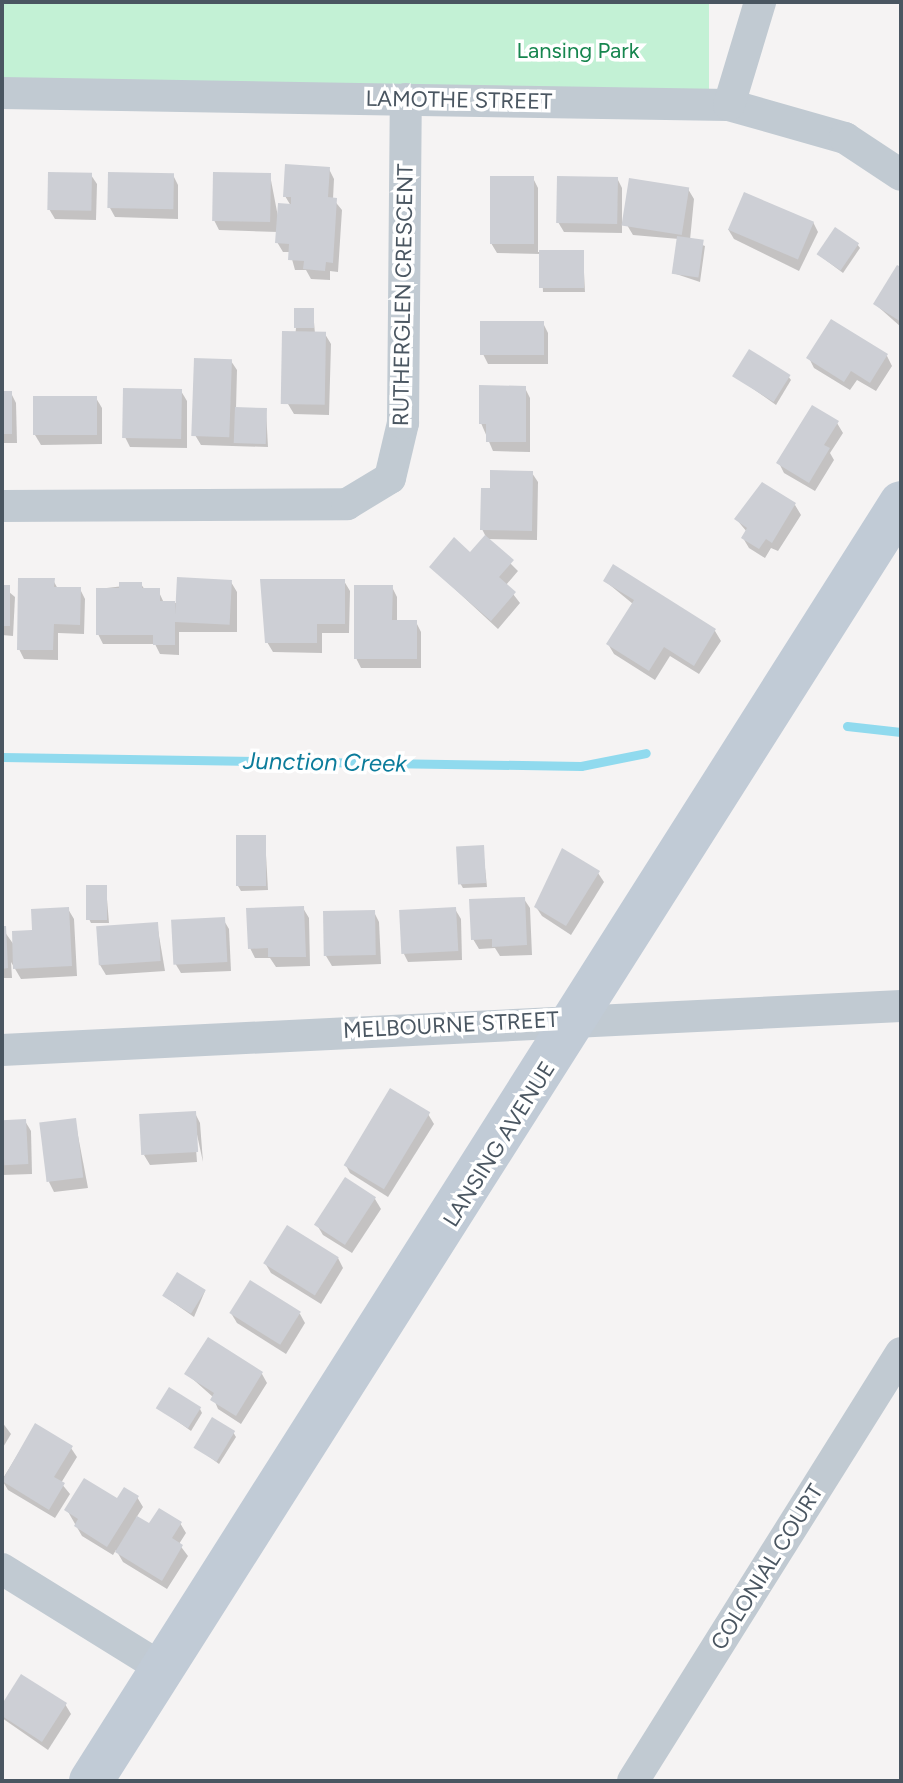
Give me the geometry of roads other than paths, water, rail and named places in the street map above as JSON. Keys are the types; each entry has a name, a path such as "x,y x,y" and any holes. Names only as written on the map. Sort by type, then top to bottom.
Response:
{"street":[{"path":"729,105 760,2"},
{"name":"LAMOTHE STREET","path":"2,93 729,105 845,138 901,175"},
{"name":"RUTHERGLEN CRESCENT","path":"2,506 347,504 390,478 403,423 406,99"},
{"name":"LANSING AVENUE","path":"91,1781 165,1670 579,1018 901,503"},
{"name":"MELBOURNE STREET","path":"2,1050 579,1018 901,1006"},
{"name":"COLONIAL COURT","path":"633,1781 901,1353"},
{"path":"2,1569 165,1670"}],"waterway":[{"name":"Junction Creek","path":"847,726 901,732"},
{"name":"Junction Creek","path":"2,757 581,766 646,753"}],"park label":[{"name":"Lansing Park","path":"578,51"}]}
